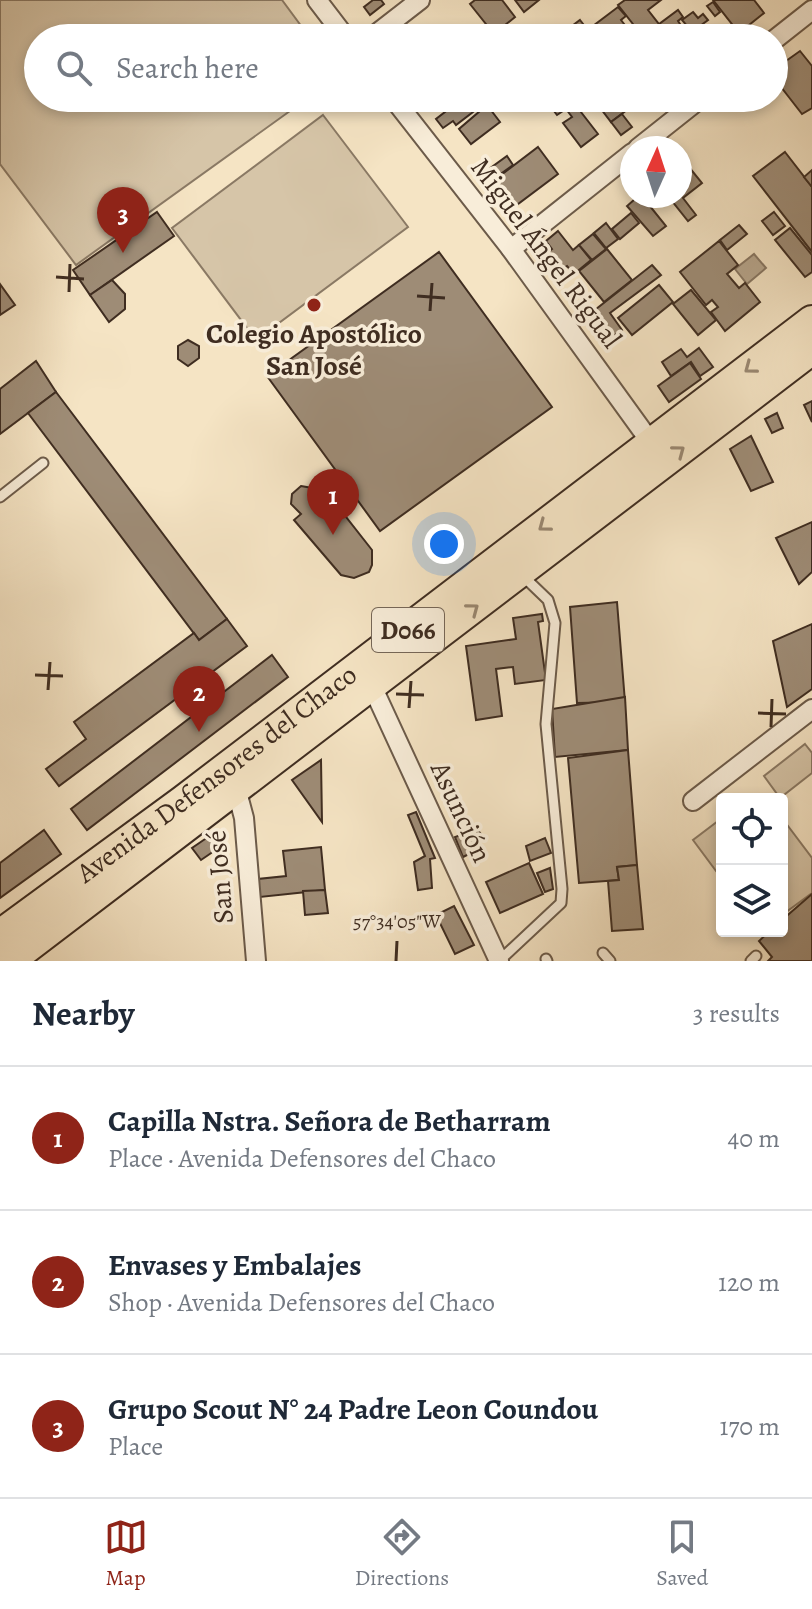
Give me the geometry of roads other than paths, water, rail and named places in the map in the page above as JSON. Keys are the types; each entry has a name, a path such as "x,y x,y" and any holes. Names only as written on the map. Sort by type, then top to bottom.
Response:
{"highway":[{"name":"Avenida Defensores del Chaco","path":"0,935 183,801 812,321"},
{"name":"Avenida Defensores del Chaco","path":"9,961 812,349"},
{"path":"0,954 75,895 106,887"}],"street":[{"path":"317,0 335,24"},
{"path":"389,24 420,0"},
{"path":"788,29 812,10"},
{"name":"Miguel Ángel Rigual","path":"404,112 511,249 652,444"},
{"path":"653,136 683,112"},
{"path":"511,249 620,163"},
{"name":"Asunción","path":"372,686 499,961"},
{"path":"693,801 812,709"},
{"name":"San José","path":"236,788 244,818 256,961"}],"lane":[{"path":"0,497 43,463"},
{"path":"499,961 561,903 562,889 546,724 555,623 548,600 519,573"}],"place":[{"name":"Grupo Scout N° 24 Padre Leon Coundou","path":"123,253"},
{"name":"Colegio Apostólico San José","path":"314,305"},
{"name":"Capilla Nstra. Señora de Betharram","path":"333,535"},
{"name":"Envases y Embalajes","path":"199,732"}]}
